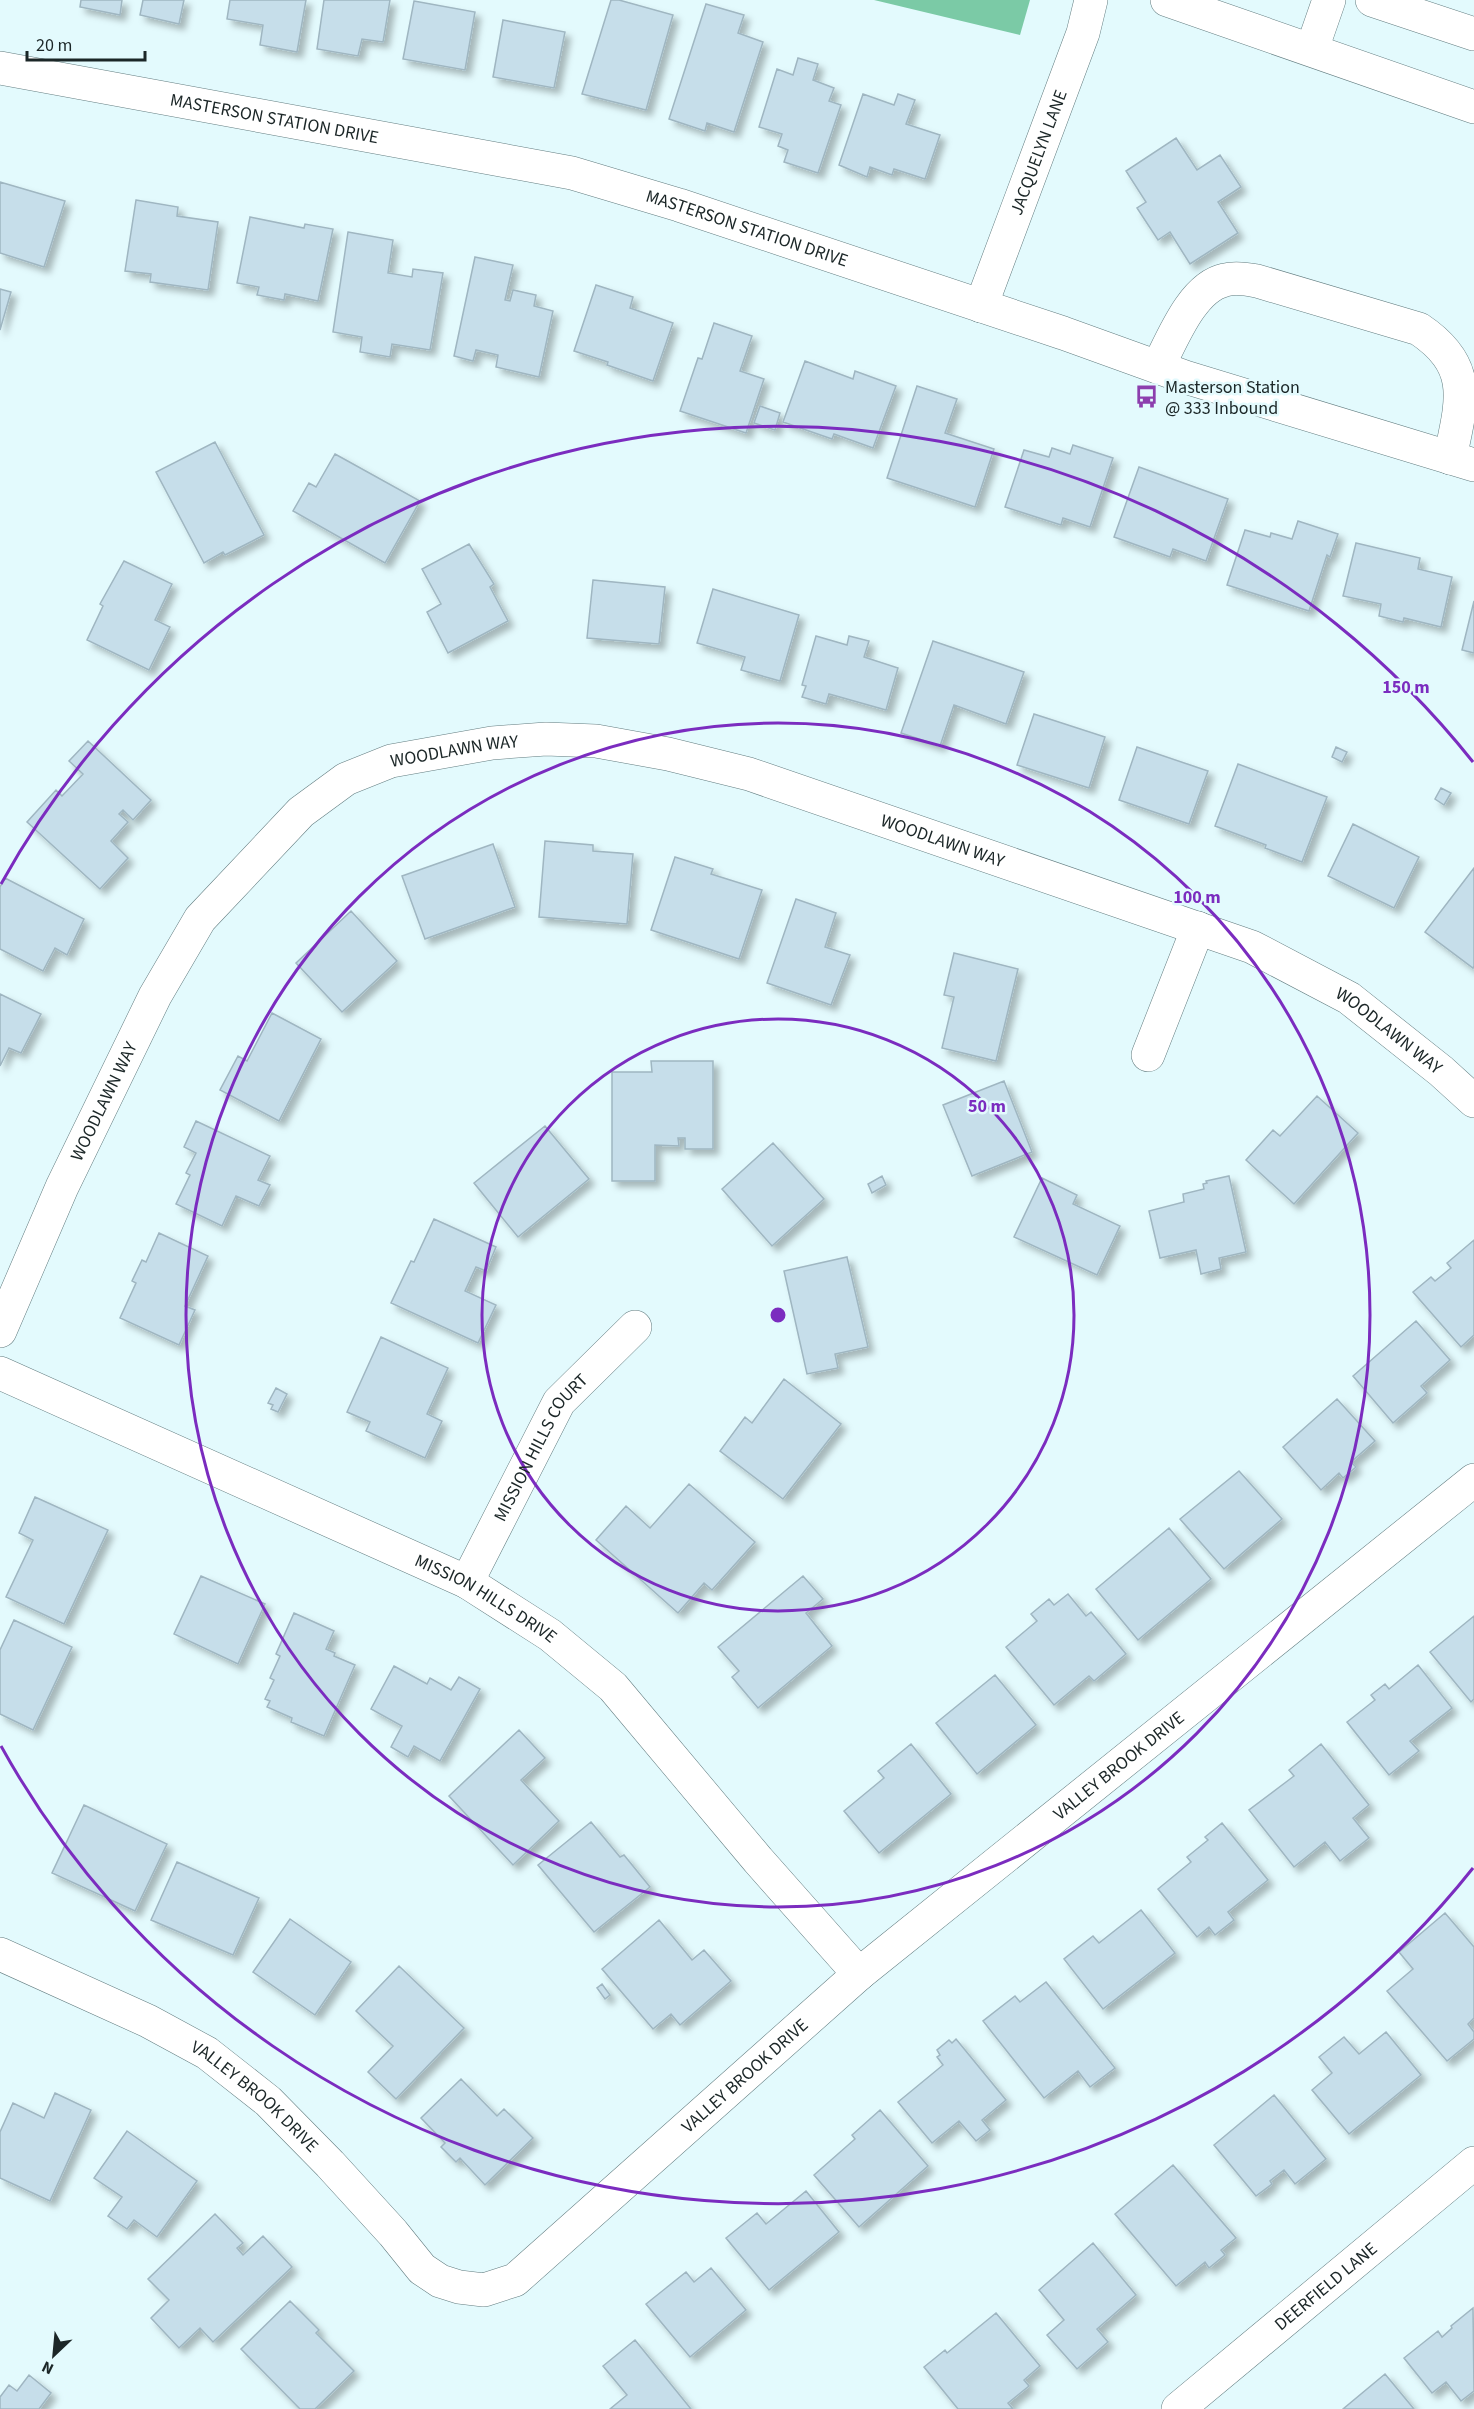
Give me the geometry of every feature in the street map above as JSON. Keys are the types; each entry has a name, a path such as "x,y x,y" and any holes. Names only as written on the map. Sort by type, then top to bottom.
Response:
{"street":[{"name":"JACQUELYN LANE","path":"981,306 1083,33 1091,0"},
{"path":"1167,0 1474,107"},
{"path":"1311,49 1329,0"},
{"path":"1372,0 1474,34"},
{"name":"MASTERSON STATION DRIVE","path":"0,68 572,173 690,209 1158,367 1462,461"},
{"path":"1158,367 1194,301 1208,286 1224,280 1239,278 1257,281 1419,329 1446,351 1457,368 1463,397 1462,461"},
{"name":"WOODLAWN WAY","path":"0,1331 67,1177 155,996 200,919 301,812 346,779 391,762 492,742 546,739 596,741 668,754 749,774 1252,947 1349,998 1441,1071 1474,1101"},
{"path":"1149,1055 1198,928"},
{"name":"MISSION HILLS COURT","path":"467,1582 559,1402 635,1327"},
{"name":"MISSION HILLS DRIVE","path":"0,1373 467,1582 550,1635 613,1687 758,1860 859,1974"},
{"name":"VALLEY BROOK DRIVE","path":"0,1953 148,2020 207,2053 268,2101 346,2181 422,2269 440,2281 459,2287 484,2290 515,2280 545,2256 859,1974 1474,1480"},
{"name":"DEERFIELD LANE","path":"1178,2409 1474,2163"}],"green space":[{"path":"874,0 1030,0 1020,35"}],"building":[{"path":"81,0 122,0 120,15 80,7"},
{"path":"143,0 184,0 179,24 140,15"},
{"path":"230,0 306,0 297,52 260,45 263,25 227,19"},
{"path":"324,0 390,0 383,42 362,39 358,56 317,49"},
{"path":"611,0 619,0 673,15 646,110 582,94"},
{"path":"414,1 475,12 465,70 403,59"},
{"path":"706,4 744,15 738,33 763,42 734,132 707,123 705,131 669,119"},
{"path":"503,20 565,32 554,88 493,77"},
{"path":"798,58 818,64 813,80 834,88 829,101 841,105 818,173 784,162 788,150 778,146 782,134 759,127 777,69 793,75"},
{"path":"863,94 894,105 898,94 915,100 906,124 940,135 925,179 894,169 892,175 870,167 867,177 839,165"},
{"path":"1176,138 1197,170 1220,155 1241,187 1218,202 1238,233 1190,264 1170,232 1158,240 1137,208 1146,202 1126,171"},
{"path":"0,182 65,201 44,267 0,253"},
{"path":"136,200 178,207 177,216 218,222 208,290 150,282 151,274 125,271"},
{"path":"250,217 304,228 305,224 333,229 318,301 285,294 284,300 257,295 259,287 237,283"},
{"path":"348,232 393,240 388,273 412,277 413,269 443,273 430,350 392,344 390,357 360,352 362,337 333,332"},
{"path":"475,257 513,265 505,300 510,301 513,290 536,295 534,306 553,311 539,377 496,367 498,355 476,350 473,361 454,356"},
{"path":"596,285 633,297 630,308 673,323 653,381 574,351"},
{"path":"0,289 11,292 0,330"},
{"path":"714,323 752,336 740,371 764,379 746,433 680,411 698,358 702,359"},
{"path":"805,361 853,379 855,371 896,386 873,448 834,434 832,439 783,422"},
{"path":"917,386 957,399 945,433 994,449 975,507 887,478"},
{"path":"760,406 780,413 775,430 754,423"},
{"path":"215,442 264,535 225,555 223,552 204,563 156,472"},
{"path":"1073,445 1113,458 1090,527 1063,518 1061,525 1005,507 1024,450 1049,457 1052,448 1070,454"},
{"path":"335,454 420,501 385,563 293,511 309,483 316,487"},
{"path":"1139,467 1228,499 1206,561 1173,549 1170,557 1114,537"},
{"path":"1298,521 1338,534 1330,557 1327,555 1309,611 1227,585 1245,530 1270,537 1271,533 1292,539"},
{"path":"1356,543 1420,558 1418,569 1452,577 1441,627 1404,618 1403,622 1379,616 1381,604 1343,596"},
{"path":"469,544 494,584 490,587 508,621 448,653 427,612 441,604 422,569"},
{"path":"124,561 172,584 155,620 170,627 149,670 87,640 103,606 100,604"},
{"path":"593,580 665,587 659,644 587,638"},
{"path":"713,589 799,615 780,681 741,670 745,657 697,643"},
{"path":"1474,601 1474,653 1462,650"},
{"path":"816,636 847,645 849,636 869,641 864,657 898,668 886,710 829,694 826,704 802,697 806,686 802,685"},
{"path":"933,641 1024,672 1006,724 954,705 940,746 901,733"},
{"path":"1034,714 1105,737 1089,788 1017,765"},
{"path":"88,741 151,800 133,820 123,810 119,814 128,822 111,841 128,858 100,889 27,822 56,790 62,796 83,774 69,761"},
{"path":"1137,747 1208,771 1189,824 1119,800"},
{"path":"1336,747 1347,752 1342,762 1332,757"},
{"path":"1238,764 1327,797 1302,862 1265,848 1266,845 1215,826"},
{"path":"1441,788 1451,793 1444,805 1435,799"},
{"path":"1353,824 1419,857 1394,908 1328,876"},
{"path":"545,841 593,845 593,851 633,854 627,924 539,917"},
{"path":"493,844 515,907 425,939 402,876"},
{"path":"675,857 713,869 711,874 762,890 739,959 651,930"},
{"path":"1474,868 1474,966 1473,968 1425,932"},
{"path":"5,878 84,919 67,955 55,948 43,971 0,949 0,887"},
{"path":"796,899 836,913 825,947 850,955 831,1005 767,983"},
{"path":"351,911 397,961 342,1012 296,963"},
{"path":"954,953 1018,969 996,1061 942,1048 954,997 944,995"},
{"path":"0,994 41,1014 21,1053 9,1048 0,1066"},
{"path":"272,1013 321,1039 279,1121 220,1090 238,1056 247,1061"},
{"path":"651,1061 713,1061 713,1149 685,1149 685,1138 678,1138 679,1146 655,1145 655,1181 612,1181 612,1072 652,1072"},
{"path":"1004,1081 1032,1152 972,1176 943,1105"},
{"path":"1317,1096 1358,1133 1294,1204 1246,1160 1273,1130 1280,1136"},
{"path":"196,1121 270,1156 258,1180 270,1185 259,1206 236,1196 222,1226 176,1204 190,1175 186,1173 196,1153 184,1147"},
{"path":"545,1126 589,1179 518,1237 474,1183"},
{"path":"773,1143 824,1199 772,1246 722,1189"},
{"path":"882,1176 886,1185 872,1193 868,1184"},
{"path":"1229,1176 1246,1252 1219,1258 1221,1269 1201,1274 1196,1250 1160,1258 1149,1211 1184,1202 1183,1194 1204,1189 1203,1184 1207,1183 1206,1181"},
{"path":"1042,1178 1077,1195 1073,1204 1120,1226 1097,1275 1014,1237"},
{"path":"434,1219 496,1247 486,1271 476,1267 465,1291 496,1305 478,1343 391,1303"},
{"path":"159,1233 208,1256 185,1306 195,1310 179,1345 120,1318 136,1283 132,1281 142,1260 146,1262"},
{"path":"1474,1240 1474,1335 1461,1347 1413,1292 1431,1277 1435,1281 1451,1268 1447,1263"},
{"path":"847,1257 868,1347 835,1354 838,1368 807,1374 784,1271"},
{"path":"1416,1321 1450,1360 1421,1386 1427,1393 1393,1423 1353,1376"},
{"path":"381,1337 448,1368 427,1414 442,1421 425,1458 366,1431 370,1422 347,1412"},
{"path":"784,1379 841,1424 783,1499 720,1451 745,1417 752,1423"},
{"path":"276,1388 287,1394 278,1412 271,1409 273,1405 268,1403"},
{"path":"1337,1399 1375,1441 1351,1462 1356,1467 1343,1478 1339,1473 1321,1490 1283,1447"},
{"path":"1239,1471 1282,1519 1224,1569 1180,1519"},
{"path":"689,1484 755,1542 712,1590 704,1583 678,1613 596,1540 626,1506 650,1528"},
{"path":"35,1497 108,1530 64,1624 6,1597 33,1540 19,1533"},
{"path":"1169,1528 1211,1579 1138,1640 1096,1589"},
{"path":"201,1576 265,1604 238,1664 174,1634"},
{"path":"803,1576 823,1599 806,1613 832,1646 758,1708 732,1677 739,1671 718,1647"},
{"path":"1068,1594 1086,1616 1091,1612 1126,1654 1094,1681 1089,1676 1054,1705 1006,1647 1037,1621 1031,1614 1049,1599 1054,1605"},
{"path":"294,1613 334,1631 326,1649 335,1653 334,1656 355,1665 324,1736 291,1722 292,1718 267,1707 270,1701 265,1699 274,1680 270,1678 280,1656 276,1654"},
{"path":"1474,1616 1474,1699 1471,1702 1430,1652"},
{"path":"14,1620 72,1647 33,1730 0,1714 0,1650"},
{"path":"1418,1665 1452,1708 1410,1741 1419,1751 1389,1775 1347,1722 1375,1700 1371,1695 1385,1684 1389,1689"},
{"path":"394,1666 427,1684 430,1678 451,1690 459,1677 480,1689 440,1761 414,1746 408,1757 391,1747 402,1726 371,1709"},
{"path":"995,1675 1036,1725 977,1774 936,1723"},
{"path":"519,1730 545,1758 521,1780 559,1821 513,1865 449,1796"},
{"path":"911,1744 951,1794 879,1853 844,1811 884,1778 878,1771"},
{"path":"1321,1744 1369,1805 1353,1818 1369,1838 1340,1861 1325,1842 1294,1867 1249,1810 1294,1776 1289,1770"},
{"path":"84,1805 167,1844 135,1911 52,1873"},
{"path":"591,1822 620,1857 624,1855 650,1887 594,1932 538,1865"},
{"path":"1222,1823 1268,1880 1228,1912 1234,1920 1215,1935 1209,1927 1197,1937 1158,1889 1191,1862 1187,1857 1208,1840 1205,1837"},
{"path":"177,1862 259,1898 233,1955 151,1920"},
{"path":"1141,1910 1175,1953 1103,2009 1064,1959 1093,1936 1099,1943"},
{"path":"1445,1913 1474,1947 1474,2018 1468,2024 1474,2032 1474,2039 1447,2061 1387,1991 1413,1969 1399,1952"},
{"path":"290,1919 351,1962 315,2015 253,1972"},
{"path":"659,1920 692,1960 704,1950 731,1981 680,2025 671,2014 653,2029 602,1969"},
{"path":"399,1966 464,2028 396,2099 368,2072 393,2046 356,2011"},
{"path":"1046,1982 1115,2068 1090,2087 1078,2071 1044,2098 983,2021 1015,1996 1020,2002"},
{"path":"602,1984 610,1995 605,1999 597,1988"},
{"path":"1386,2032 1421,2075 1349,2134 1312,2090 1332,2073 1319,2057 1344,2037 1359,2054"},
{"path":"956,2039 1006,2100 982,2120 990,2130 976,2141 959,2121 932,2143 898,2102 943,2065 937,2057 940,2055 937,2050 949,2040 952,2043"},
{"path":"461,2079 497,2116 504,2109 533,2138 485,2185 460,2158 456,2162 441,2147 445,2143 421,2118"},
{"path":"55,2093 91,2110 50,2201 0,2178 0,2132 13,2103 44,2118"},
{"path":"1274,2095 1326,2159 1295,2184 1284,2170 1270,2181 1272,2184 1256,2196 1214,2145"},
{"path":"880,2110 928,2166 859,2227 814,2175 855,2139 852,2135"},
{"path":"127,2131 197,2181 157,2237 134,2220 127,2229 108,2216 122,2197 94,2178"},
{"path":"1173,2165 1236,2238 1221,2250 1225,2255 1209,2268 1205,2262 1176,2286 1115,2214"},
{"path":"806,2191 839,2232 769,2290 726,2238 757,2213 766,2224"},
{"path":"215,2214 243,2243 237,2248 243,2255 263,2236 292,2267 213,2342 200,2328 179,2348 151,2318 169,2300 148,2279"},
{"path":"1093,2243 1136,2295 1097,2329 1108,2342 1077,2369 1047,2335 1064,2320 1039,2290"},
{"path":"711,2268 746,2310 690,2357 646,2304 686,2272 694,2282"},
{"path":"290,2301 319,2330 316,2333 354,2371 315,2409 300,2409 241,2349"},
{"path":"1473,2308 1474,2391 1461,2401 1446,2382 1432,2393 1404,2358 1438,2331 1442,2337 1452,2328 1451,2326"},
{"path":"996,2313 1040,2366 1024,2380 1029,2386 1008,2403 1013,2409 958,2409 924,2367 945,2350 947,2353"},
{"path":"635,2340 691,2409 610,2409 627,2395 603,2366"},
{"path":"1385,2374 1414,2409 1343,2409"},
{"path":"29,2375 51,2393 39,2409 0,2409 0,2397 9,2385 17,2391"}],"place":[{"name":"Masterson Station @ 333 Inbound","path":"1147,397"}]}
